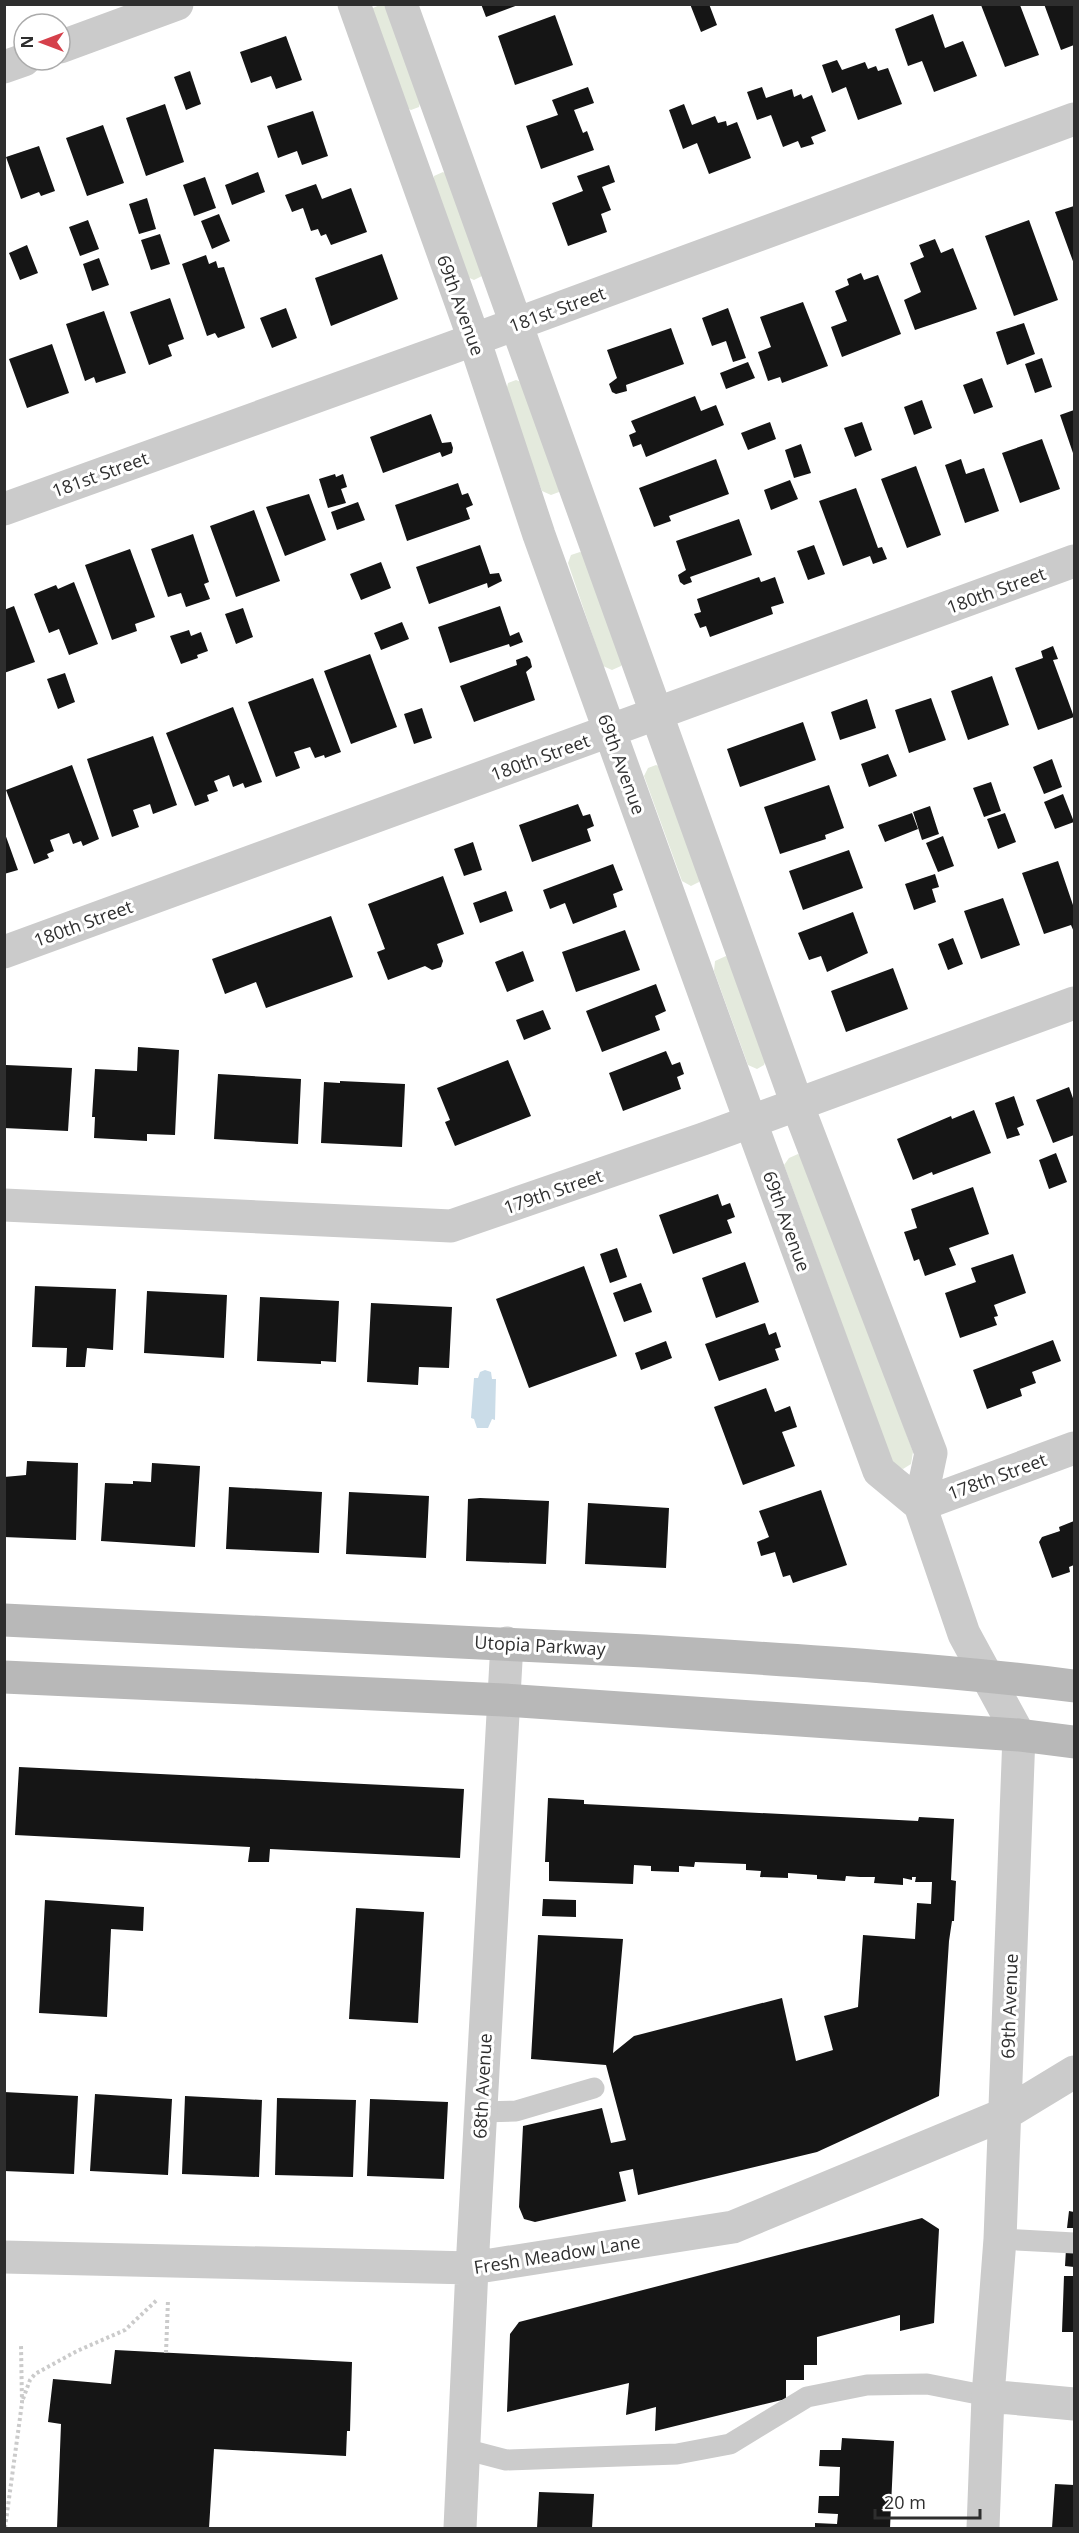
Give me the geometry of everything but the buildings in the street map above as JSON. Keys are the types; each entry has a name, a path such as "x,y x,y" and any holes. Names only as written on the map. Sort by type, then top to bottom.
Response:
{"main road":[{"name":"Utopia Parkway","path":"4,1620 507,1643 770,1659 987,1675 1074,1686"},
{"path":"4,1677 504,1700 1018,1735 1074,1742"}],"street":[{"path":"72,43 177,4"},
{"name":"69th Avenue","path":"354,4 474,339 540,536 879,1471 920,1505 964,1634 1018,1735 1000,2239 988,2396 983,2529"},
{"path":"401,4 797,1104 931,1453 920,1505"},
{"name":"181st Street","path":"4,509 1074,119"},
{"path":"404,145 446,132"},
{"path":"540,536 585,517"},
{"name":"180th Street","path":"4,952 1074,561"},
{"path":"679,922 726,904"},
{"name":"179th Street","path":"4,1205 451,1226 1074,1003"},
{"name":"178th Street","path":"920,1505 1074,1448"},
{"name":"68th Avenue","path":"460,2529 472,2268 507,1643"},
{"name":"Fresh Meadow Lane","path":"4,2257 472,2268 733,2227 1005,2114 1074,2072"},
{"path":"988,2396 1074,2403"}],"lane":[{"path":"481,2112 516,2111 594,2088"},
{"path":"1000,2239 1074,2243"},
{"path":"464,2449 506,2460 677,2454 730,2444 807,2397 867,2385 927,2384 988,2396"}],"path":[{"path":"22,2403 30,2380 35,2374 77,2351 125,2330 158,2300"},
{"path":"166,2353 168,2300"},
{"path":"5,2529 22,2403 21,2345"}],"shaded area":[{"path":"382,4 389,8 421,98 419,107 411,110 402,106 370,20 373,8"},
{"path":"443,172 452,178 482,276 474,280 465,276 433,190 434,176"},
{"path":"516,380 526,384 561,483 559,492 551,495 542,491 505,396 508,383"},
{"path":"580,552 589,556 625,660 621,666 612,670 603,666 568,563 571,555"},
{"path":"656,765 665,769 701,873 699,882 691,886 682,881 644,776 648,768"},
{"path":"726,956 733,962 767,1057 764,1065 757,1069 748,1065 714,971 715,961"},
{"path":"798,1154 808,1161 913,1452 911,1464 903,1469 893,1464 784,1165 789,1158"}],"water":[{"path":"485,1370 491,1372 492,1379 496,1379 495,1420 492,1419 488,1428 477,1428 474,1419 471,1418 474,1378 478,1378 480,1372"}]}
